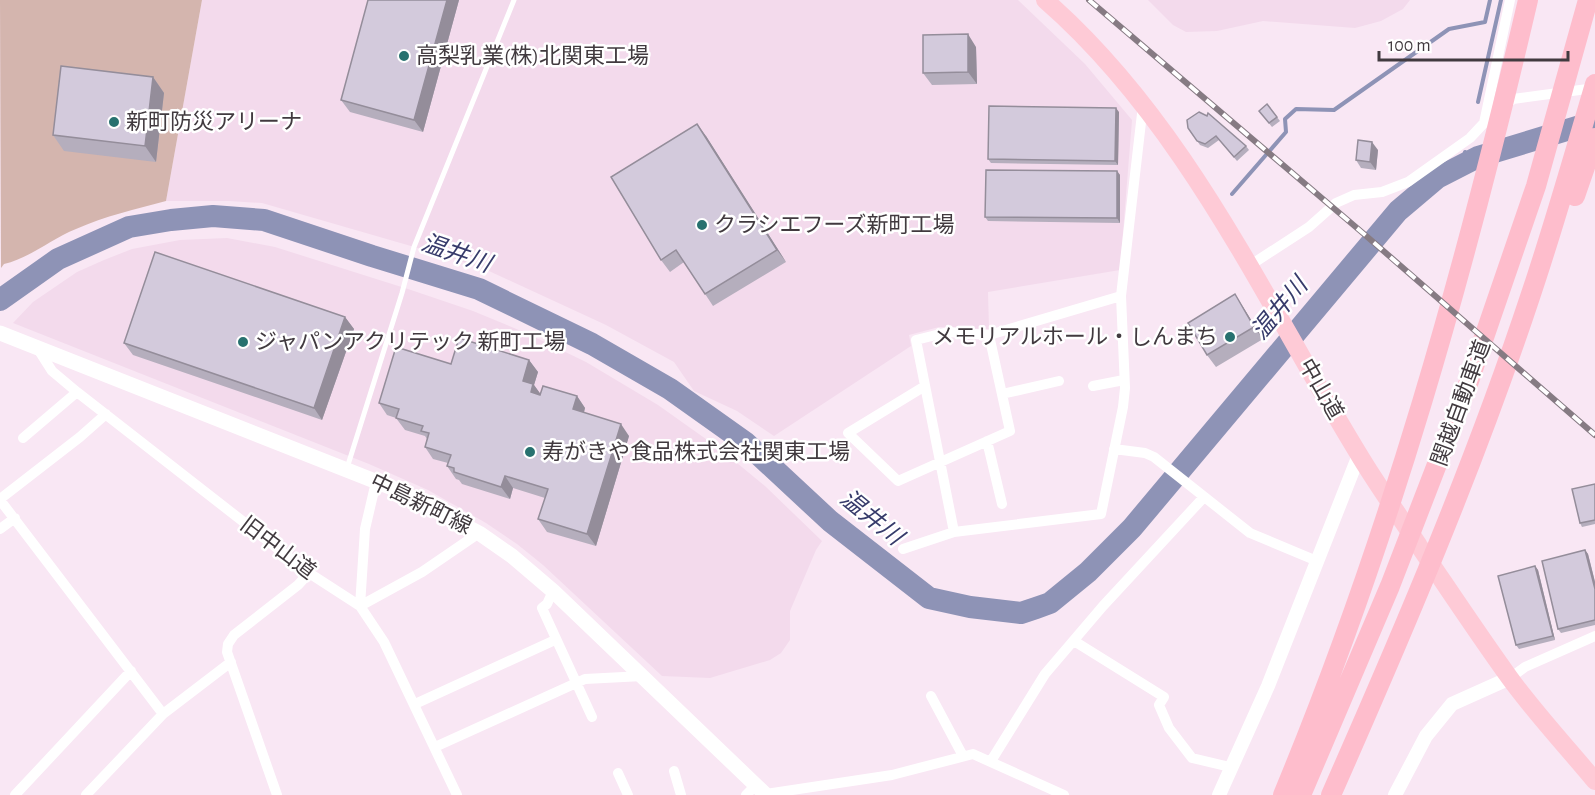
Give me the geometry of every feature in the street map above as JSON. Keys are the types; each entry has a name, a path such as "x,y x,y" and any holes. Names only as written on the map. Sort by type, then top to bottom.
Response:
{"highway":[{"name":"中山道","path":"1045,0 1099,52 1143,105 1200,186 1359,455 1510,678 1595,781"},
{"path":"1283,795 1301,753 1370,562 1425,395 1489,165 1528,0"},
{"name":"関越自動車道","path":"1301,795 1431,485 1502,289 1536,186 1588,0"},
{"name":"関越自動車道","path":"1331,795 1413,606 1456,497 1530,298 1595,86"},
{"path":"1456,497 1522,339 1595,138"}],"main road":[{"name":"中島新町線","path":"2,338 38,349 347,470 423,502 479,533 512,556 554,591 759,792"}],"street":[{"path":"1484,123 1510,0"},
{"path":"1249,266 1309,227 1336,203 1354,195 1382,192 1408,183 1470,138 1513,99 1595,86"},
{"path":"903,549 954,532 1101,513 1123,407 1125,380 1121,296 1143,105"},
{"path":"954,532 915,340 948,332 989,335 1121,296"},
{"path":"925,386 849,433 898,481 1010,431 989,335"},
{"name":"旧中山道","path":"38,349 52,371 77,392 309,573 360,606 384,642 457,795"},
{"path":"1093,386 1125,380"},
{"path":"1002,394 1059,381"},
{"path":"23,438 77,392"},
{"path":"106,414 0,499 163,714"},
{"path":"987,441 1002,504"},
{"path":"1114,449 1145,453 1165,465 1250,533 1317,561"},
{"path":"1219,795 1268,686 1359,455"},
{"path":"360,606 364,529 376,482"},
{"path":"991,761 1045,674 1202,496"},
{"path":"0,529 15,518"},
{"path":"360,606 422,572 479,533"},
{"path":"277,795 226,652 234,635 298,585 309,573"},
{"path":"554,591 542,608 592,717"},
{"path":"1395,795 1426,736 1452,704 1510,678 1525,667 1595,636"},
{"path":"415,704 555,640"},
{"path":"1074,641 1164,697 1159,705 1169,728 1192,758 1230,767"},
{"path":"86,795 163,714 231,662"},
{"path":"15,795 131,671"},
{"path":"435,747 585,678 643,676"},
{"path":"931,696 963,756"},
{"path":"759,792 892,776 973,754 1064,795"},
{"path":"674,771 681,795"},
{"path":"618,773 628,795"}],"lane":[{"path":"347,470 414,247 514,0"}],"shaded area":[{"path":"0,0 202,0 166,201 87,224 23,257 4,264 1,268"},
{"path":"202,0 1018,0 1085,64 1132,120 1120,270 988,292 989,329 939,327 909,335 911,346 774,436 737,411 694,391 674,362 606,325 489,271 449,257 262,203 166,201"},
{"path":"1148,0 1410,0 1403,9 1381,21 1355,28 1263,21 1217,31 1186,32 1173,25"},
{"path":"227,238 275,247 411,290 473,311 526,333 586,362 658,405 720,449 765,486 822,541 790,611 790,640 781,653 770,660 710,678 662,676 543,565 517,544 486,523 428,490 369,464 13,323 33,302 77,272 104,260 132,249 180,240"}],"building":[{"name":"高梨乳業(株)北関東工場","path":"368,0 447,0 414,120 341,100"},
{"path":"968,34 968,72 923,73 923,35"},
{"name":"新町防災アリーナ","path":"61,66 153,77 145,146 53,135"},
{"path":"1267,104 1277,117 1269,123 1259,111"},
{"path":"989,106 1116,108 1115,161 988,159"},
{"path":"1199,112 1207,116 1208,113 1246,146 1234,157 1216,136 1205,144 1197,141 1188,128 1187,120"},
{"name":"クラシエフーズ新町工場","path":"697,124 777,250 705,294 676,250 661,260 611,177"},
{"path":"1358,140 1372,142 1370,162 1356,160"},
{"path":"986,170 1117,171 1117,218 985,217"},
{"name":"ジャパンアクリテック 新町工場","path":"155,252 345,317 314,408 124,343"},
{"path":"1235,294 1254,327 1207,355 1188,323"},
{"name":"寿がきや食品株式会社関東工場","path":"459,338 529,360 523,381 533,384 531,392 540,395 543,386 577,396 573,409 621,424 587,534 538,519 548,489 505,476 501,487 454,472 454,468 447,466 451,455 425,447 429,433 421,431 423,426 396,418 399,409 379,403 396,347 451,364"},
{"path":"1595,484 1595,520 1580,523 1572,489"},
{"path":"1585,550 1595,589 1595,620 1558,629 1542,561"},
{"path":"1535,566 1553,636 1516,645 1498,576"}],"waterway":[{"path":"1232,194 1286,132 1285,119 1296,109 1334,110 1449,29 1485,22 1490,0"},
{"path":"1478,102 1501,0"},
{"name":"温井川","path":"0,300 58,259 129,227 213,216 264,220 479,289 592,344 670,389 746,443 830,521 929,598 970,607 1021,613 1050,603 1088,572 1132,528 1398,211 1437,178 1478,157 1580,126 1595,124"},
{"path":"1462,165 1465,152"}],"railway":[{"path":"1089,0 1364,234 1595,435"}],"place":[{"name":"高梨乳業(株)北関東工場","path":"404,56"},
{"name":"新町防災アリーナ","path":"114,122"},
{"name":"クラシエフーズ新町工場","path":"702,225"},
{"name":"メモリアルホール・しんまち","path":"1230,337"},
{"name":"ジャパンアクリテック 新町工場","path":"243,342"},
{"name":"寿がきや食品株式会社関東工場","path":"530,452"}]}
